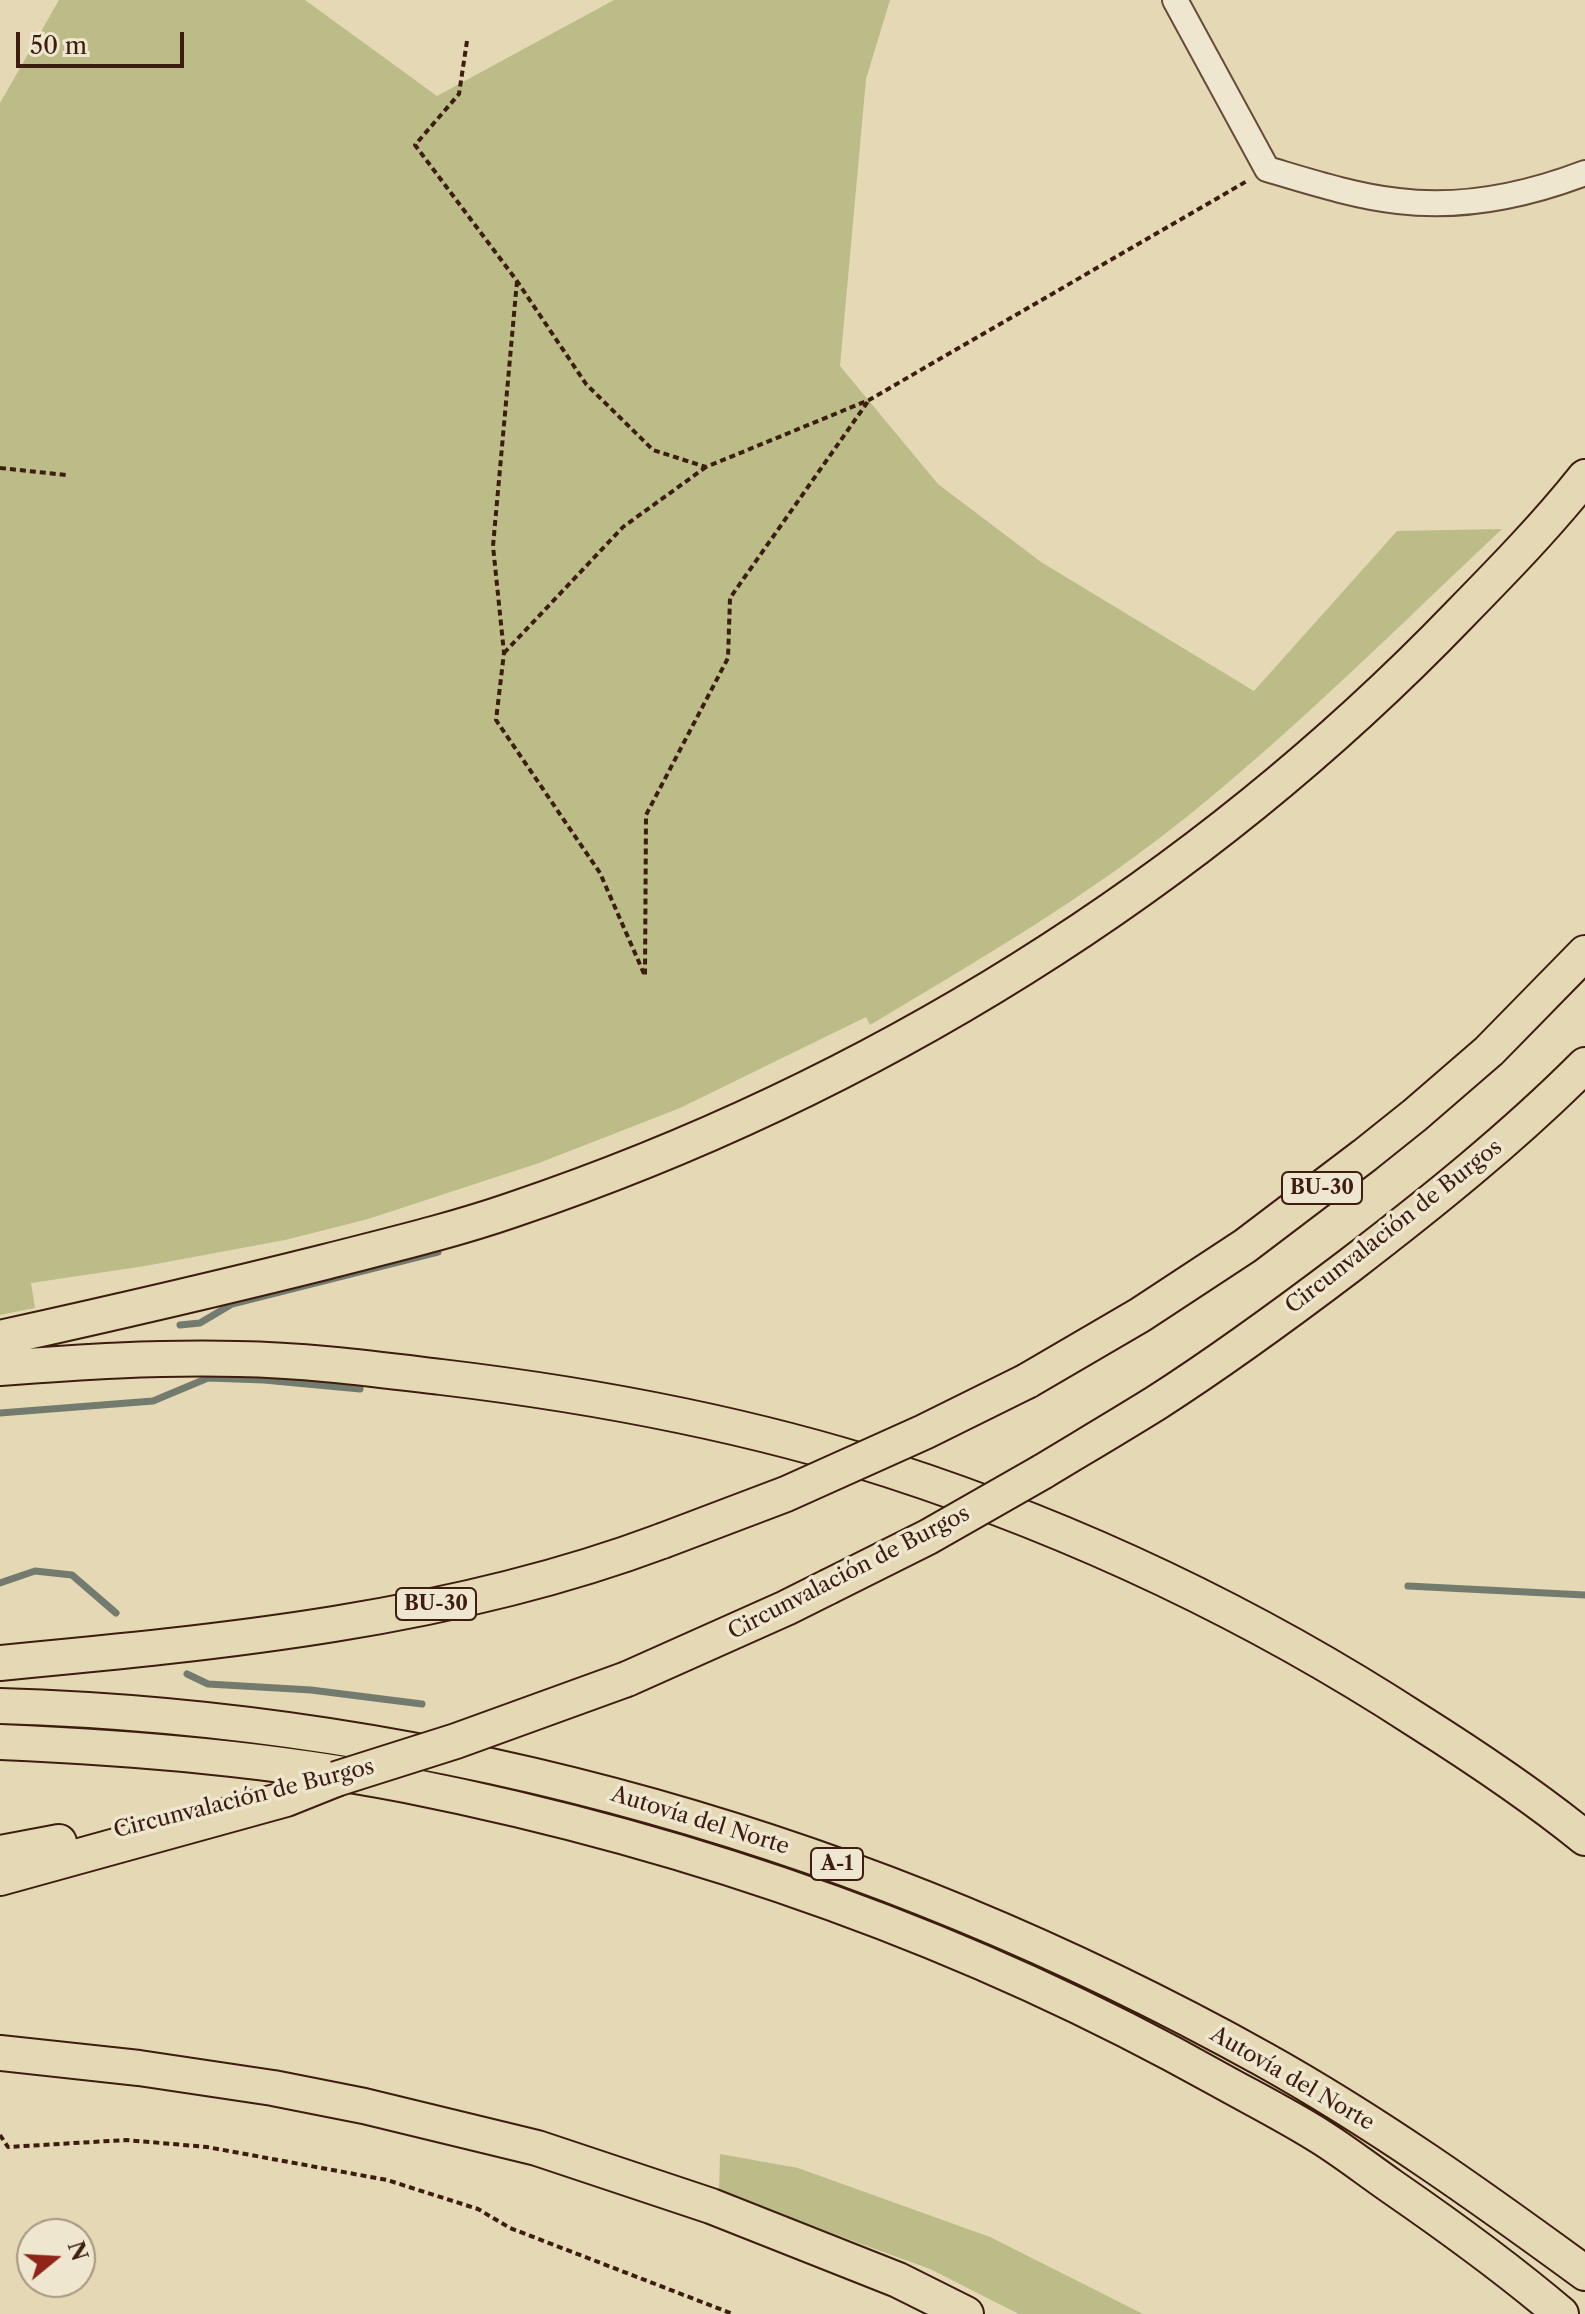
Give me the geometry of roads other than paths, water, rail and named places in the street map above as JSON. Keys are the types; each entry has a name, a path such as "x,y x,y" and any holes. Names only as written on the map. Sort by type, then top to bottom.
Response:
{"highway":[{"path":"0,1338 214,1290 507,1212 595,1181 700,1138 881,1052 962,1006 1112,911 1185,859 1273,788 1338,733 1418,658 1554,516 1585,477"},
{"name":"BU-30","path":"0,1663 140,1650 389,1615 519,1586 662,1541 786,1494 924,1432 1027,1381 1140,1315 1245,1246 1415,1115 1489,1051 1585,953"},
{"name":"Circunvalación de Burgos","path":"0,1853 89,1837 336,1779 456,1741 627,1679 786,1608 928,1537 1042,1472 1229,1354 1413,1217 1544,1105 1585,1065"},
{"path":"0,1368 94,1361 240,1359 401,1372 527,1387 648,1408 774,1437 888,1469 1059,1533 1163,1578 1264,1629 1363,1685 1469,1754 1585,1838"},
{"name":"Autovía del Norte","path":"0,1706 173,1716 279,1728 505,1769 619,1796 839,1865 946,1906 1058,1955 1267,2061 1404,2145 1585,2273"},
{"name":"Autovía del Norte","path":"0,1742 190,1755 402,1784 600,1829 700,1858 914,1932 1089,2010 1309,2130 1438,2218 1561,2314"},
{"path":"0,1878 286,1799 336,1779"},
{"path":"0,2053 139,2068 273,2088 364,2106 537,2148 711,2206 898,2280 966,2314"}],"street":[{"path":"1175,0 1267,169 1352,193 1400,202 1450,203 1496,198 1585,173"}],"waterway":[{"path":"180,1325 200,1323 232,1304 438,1252"},
{"path":"0,1413 153,1401 208,1378 360,1389"},
{"path":"0,1583 35,1571 72,1575 116,1613"},
{"path":"1408,1586 1585,1595"},
{"path":"187,1674 208,1684 311,1690 422,1704"}]}
